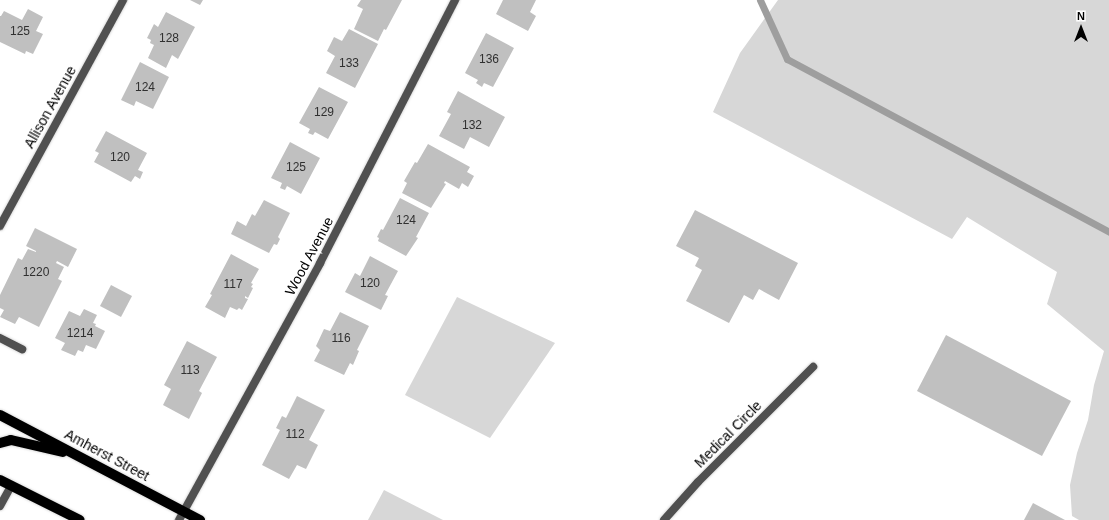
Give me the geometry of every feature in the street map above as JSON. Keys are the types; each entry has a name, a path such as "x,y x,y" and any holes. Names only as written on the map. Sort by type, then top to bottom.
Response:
{"main road":[{"name":"Amherst Street","path":"0,415 78,456 181,516 200,520"},
{"path":"0,443 11,440 78,456"},
{"path":"0,480 80,520"}],"street":[{"name":"Allison Avenue","path":"0,226 123,0"},
{"name":"Wood Avenue","path":"181,516 244,405 320,263 455,0"},
{"path":"0,338 22,349"},
{"name":"Medical Circle","path":"664,520 698,482 813,367"},
{"path":"0,506 11,486"}],"shaded area":[{"path":"778,0 1109,0 1109,520 1079,520 1072,516 1070,485 1077,453 1088,420 1094,385 1104,351 1047,304 1057,272 967,217 952,239 713,112 740,53"},
{"path":"457,297 555,343 490,438 405,395"},
{"path":"384,490 443,520 368,520"}],"building":[{"path":"190,0 203,0 200,5"},
{"path":"361,0 402,0 386,30 384,29 378,41 354,29 363,9 357,6"},
{"path":"503,0 536,0 530,12 536,16 528,31 496,14"},
{"path":"28,9 43,17 36,31 43,34 33,54 26,51 25,54 0,42 0,16 4,11 22,20"},
{"path":"166,12 195,27 178,59 172,55 166,68 148,58 154,45 150,43 151,40 147,38 154,24 158,27"},
{"path":"349,29 378,44 355,88 326,73 335,56 327,51 334,37 342,41"},
{"path":"486,33 514,48 493,87 484,83 482,87 476,83 478,80 465,73"},
{"path":"140,62 169,77 153,109 136,101 134,106 121,100"},
{"path":"319,87 348,102 328,139 315,132 313,135 308,133 310,129 299,123"},
{"path":"458,91 505,117 489,147 470,137 464,149 439,136 451,114 447,112"},
{"path":"106,131 147,153 138,170 143,172 140,179 135,176 131,182 94,162 99,153 95,151"},
{"path":"290,142 320,158 301,194 287,186 285,190 280,188 282,183 271,178"},
{"path":"428,144 470,167 467,172 474,176 468,187 462,183 459,189 445,181 444,183 446,184 431,208 402,193 407,183 404,181"},
{"path":"400,198 429,213 416,237 418,238 406,256 378,241 379,238 377,237 381,229 383,230"},
{"path":"264,200 290,213 278,237 280,239 277,245 274,244 269,253 231,234 237,221 246,226 252,214 255,216"},
{"path":"695,210 798,263 779,300 759,289 753,300 744,295 729,323 686,301 702,270 695,266 699,258 676,246"},
{"path":"35,228 77,249 68,267 57,261 56,263 64,267 58,279 62,281 39,327 19,317 15,324 0,317 4,310 0,308 0,295 18,258 22,260 28,249 36,252 26,246"},
{"path":"231,254 259,269 251,283 253,284 251,287 253,288 248,298 245,296 245,298 248,299 242,310 239,308 237,310 230,307 225,318 205,307 212,295 210,294"},
{"path":"370,256 398,271 385,295 388,296 381,310 345,292 355,273 360,276"},
{"path":"111,285 132,296 121,317 100,306"},
{"path":"84,309 97,315 93,323 96,324 95,326 105,331 96,349 86,345 83,352 78,350 75,356 61,350 65,343 55,338 69,311 80,316"},
{"path":"340,312 369,326 357,350 359,351 353,365 350,363 344,375 314,361 320,350 316,346 324,329 330,331"},
{"path":"946,335 1071,401 1042,456 917,391"},
{"path":"187,341 217,357 199,391 202,393 189,419 163,405 171,389 164,385"},
{"path":"297,396 325,410 309,440 318,445 306,469 297,465 289,479 262,465 280,430 276,428 282,416 286,418"},
{"path":"1033,503 1065,520 1024,520"}],"waterway":[{"path":"760,0 787,59 1109,232"}]}
